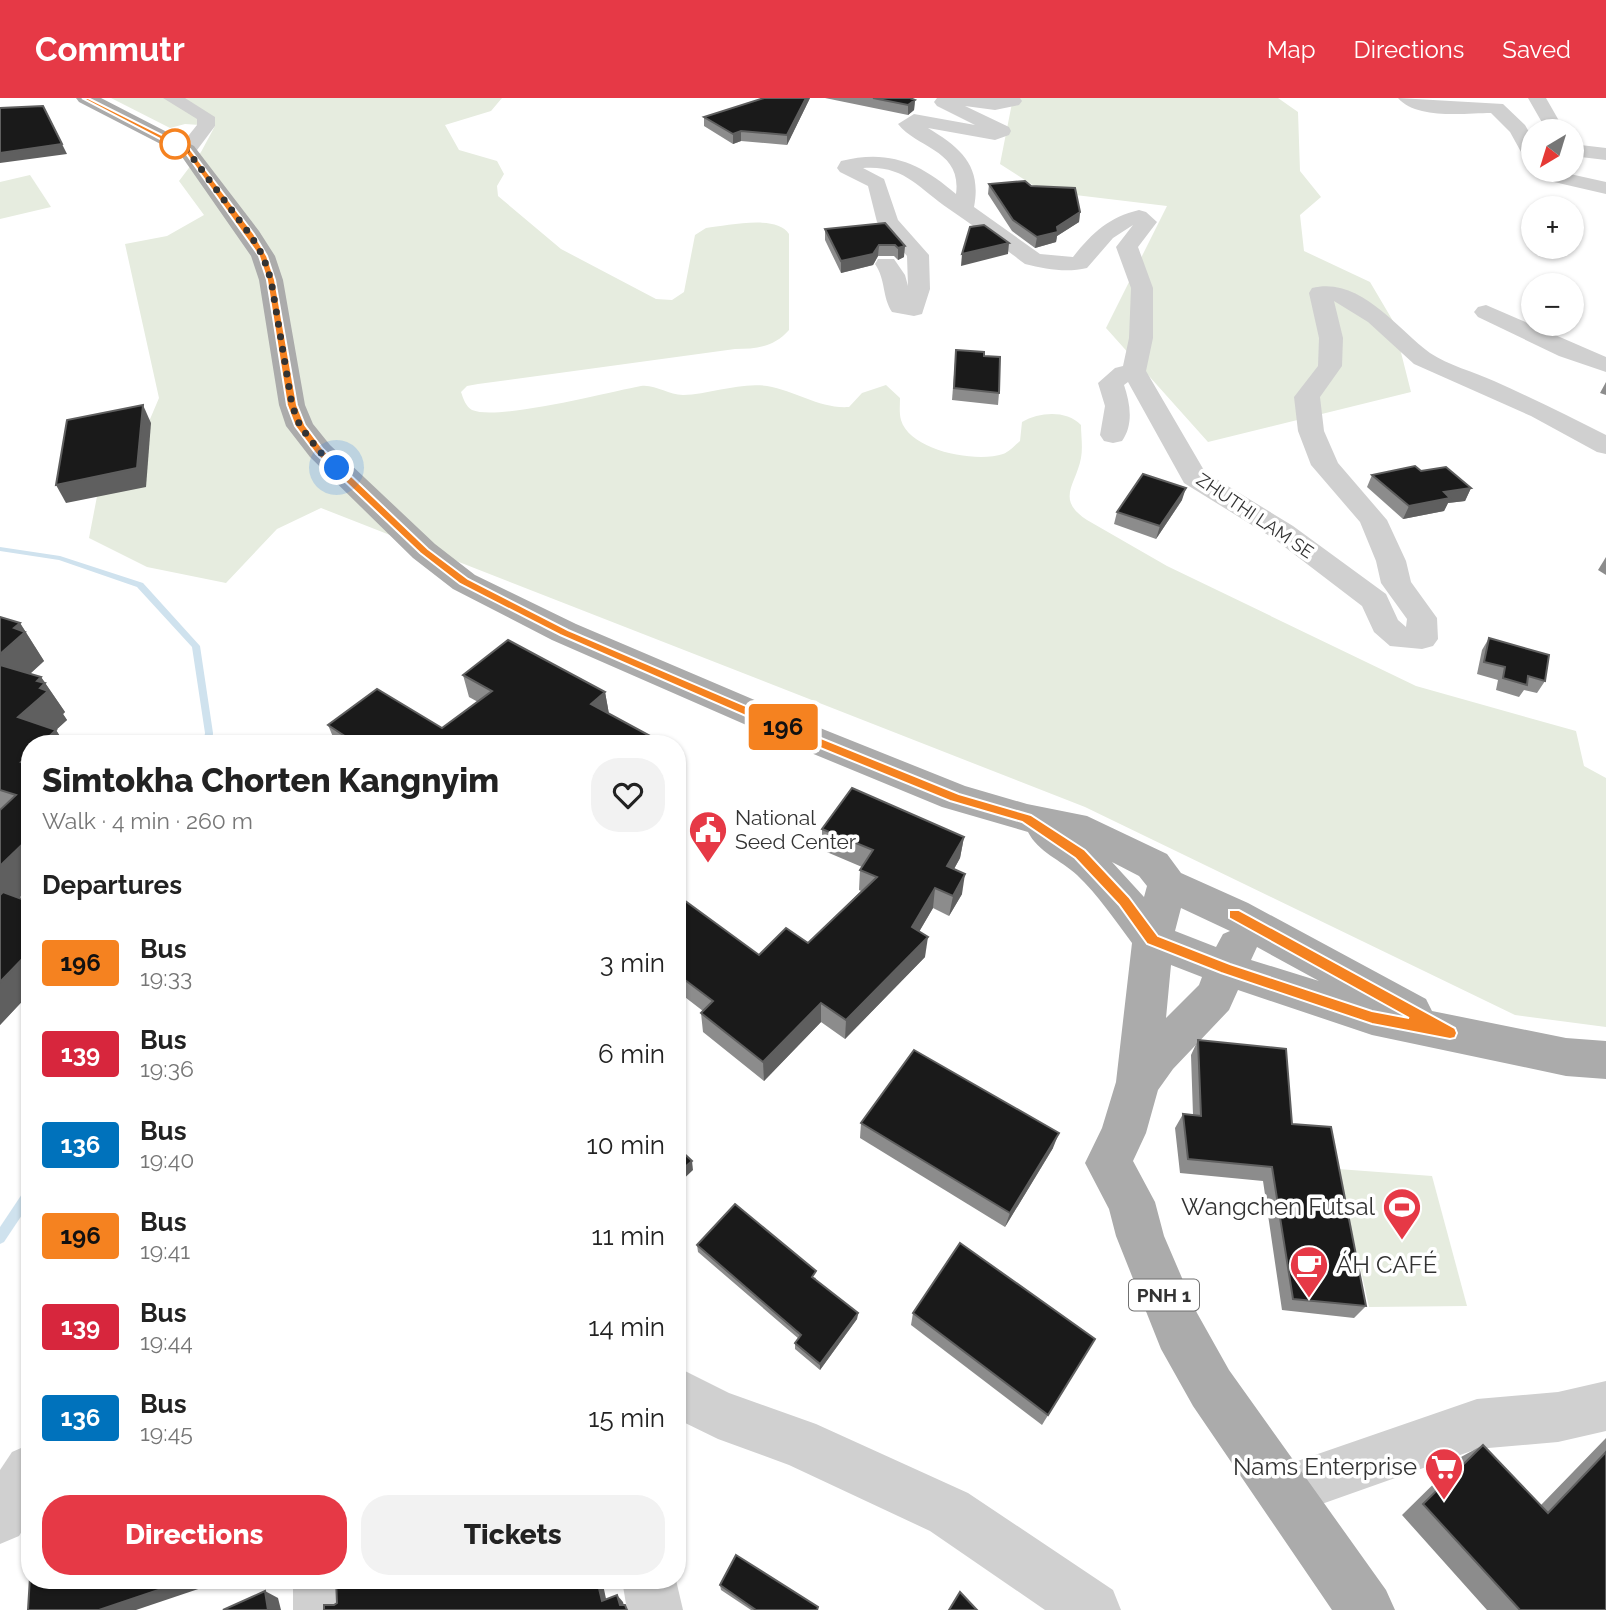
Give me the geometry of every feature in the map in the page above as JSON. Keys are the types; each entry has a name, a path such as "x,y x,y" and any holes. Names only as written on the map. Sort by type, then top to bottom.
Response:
{"main road":[{"path":"86,98 187,150 263,256 271,280 292,405 300,426 320,452 424,551 464,582 564,632 955,797 1027,818 1074,827 1113,844 1153,865 1167,884 1234,914 1450,1033"},
{"path":"1027,818 1080,854 1124,901 1153,940 1227,969 1372,1017 1566,1057 1606,1060"},
{"path":"1153,940 1167,884"},
{"name":"PNH 1","path":"1138,1082 1158,1055 1214,997 1238,942 1234,914"},
{"name":"PNH 1","path":"1153,940 1138,1082 1123,1133 1108,1163 1131,1202 1140,1236 1179,1331 1211,1388 1285,1490 1366,1610"}],"street":[{"path":"172,98 206,117 205,126 187,150"},
{"path":"963,209 968,184 957,159 939,142 906,124 914,120 995,135 1003,131 943,103 947,98 995,104 1013,101 1008,98"},
{"path":"1407,98 1426,106 1496,108 1521,135"},
{"path":"1537,98 1549,119"},
{"path":"1584,151 1606,154"},
{"path":"886,264 894,275 900,307 914,309 919,289 918,255 888,222 877,183 848,168 848,165 872,161 900,167 931,183 946,199 1033,259 1057,264 1079,263 1097,241 1124,219 1139,216 1146,222 1126,247 1142,288 1141,338 1134,371 1125,373 1111,383 1118,406 1113,435"},
{"path":"1584,170 1606,169"},
{"path":"1571,182 1606,188"},
{"name":"ZHUTHI LAM SE","path":"1134,371 1195,477 1283,532 1375,601 1385,625 1401,639 1422,639 1422,618 1396,583 1391,561 1373,520 1325,465 1311,431 1307,397 1330,366 1331,338 1320,293 1340,295 1376,317 1423,359 1540,411 1606,446"},
{"path":"1486,312 1568,351 1606,365"},
{"path":"686,1397 718,1414 798,1442 949,1512 1093,1610"},
{"path":"1285,1490 1391,1451 1477,1424 1558,1417 1606,1406"},
{"path":"0,1517 21,1484"},
{"path":"0,1531 21,1519"},
{"path":"320,1589 321,1610"},
{"path":"651,1589 655,1610"}],"shaded area":[{"path":"111,98 502,98 491,111 445,125 459,150 497,161 504,174 497,186 498,196 561,249 656,299 672,300 684,292 695,235 706,228 763,223 783,228 789,234 789,330 777,340 758,347 467,386 461,392 465,402 472,410 505,412 641,386 683,395 757,385 778,388 818,403 849,407 862,393 886,385 900,398 901,420 907,431 917,440 945,452 977,457 1007,452 1020,441 1022,422 1029,419 1053,414 1075,420 1081,425 1082,454 1070,498 1077,512 1087,520 1167,566 1416,686 1576,731 1584,766 1606,778 1606,1027 1515,1015 1085,807 321,508 277,529 226,583 147,567 89,538 104,460 142,438 159,398 125,244 167,236 204,215 179,181 201,152 215,126 185,124 170,128"},
{"path":"1013,98 1278,98 1298,112 1300,171 1321,197 1300,215 1304,251 1370,282 1393,321 1411,392 1208,442 1106,328 1167,206 1042,191 1000,164"},
{"path":"30,175 51,207 0,219 0,182"},
{"name":"Wangchen Futsal","path":"1338,1169 1432,1176 1467,1306 1369,1307"}],"building":[{"path":"764,98 806,98 787,135 741,131 733,134 704,117"},
{"path":"873,98 910,98 915,100 908,105"},
{"path":"43,106 62,144 0,153 0,108"},
{"path":"1025,181 1031,186 1075,188 1080,212 1057,227 1058,232 1037,237 1013,220 989,184"},
{"path":"885,223 905,246 898,248 895,245 879,245 873,254 841,261 825,229"},
{"path":"984,225 1009,243 962,254 970,227"},
{"path":"956,350 984,352 984,356 1000,357 999,393 954,388"},
{"path":"143,405 137,468 56,485 67,420"},
{"path":"1415,466 1421,471 1446,467 1471,488 1444,492 1450,498 1409,506 1372,475"},
{"path":"1143,474 1186,488 1160,526 1117,512"},
{"path":"0,617 20,623 14,628 25,632 0,654"},
{"path":"1489,638 1549,655 1545,681 1528,676 1527,685 1503,678 1505,667 1484,662"},
{"path":"508,640 605,692 591,704 648,735 343,735 328,725 377,689 442,728 492,691 463,675"},
{"path":"0,665 41,677 37,681 45,683 40,688 48,691 18,717 56,730 51,735 21,735 21,846 0,866 0,810 16,795 0,790"},
{"path":"852,788 964,837 947,866 965,874 953,896 935,888 912,927 928,937 846,1020 821,1003 763,1062 701,1013 713,1001 686,981 686,902 759,955 786,928 808,943 877,877 860,870 873,850 822,829"},
{"path":"3,892 21,899 21,960 0,982 0,895"},
{"path":"1198,1040 1286,1049 1292,1124 1331,1127 1366,1306 1293,1299 1272,1167 1188,1159 1183,1114 1201,1116"},
{"path":"914,1050 1059,1133 1010,1213 861,1123"},
{"path":"686,1155 692,1161 686,1166"},
{"path":"735,1204 816,1271 812,1277 858,1313 820,1364 795,1343 801,1335 697,1245"},
{"path":"960,1243 1095,1339 1048,1415 913,1313"},
{"path":"1483,1445 1548,1513 1606,1452 1606,1610 1520,1610 1423,1504"},
{"path":"736,1555 818,1607 817,1610 756,1610 720,1585"},
{"path":"29,1589 161,1589 99,1610 28,1610"},
{"path":"336,1589 599,1589 602,1601 617,1595 620,1605 625,1605 627,1610 324,1610 324,1605 337,1603"},
{"path":"265,1591 268,1610 223,1610"},
{"path":"960,1592 977,1610 949,1610"}],"waterway":[{"path":"0,549 60,558 140,585 196,646 209,735"},
{"path":"0,1238 21,1206"}],"bus line":[{"name":"196","path":"86,98 187,150 263,256 271,280 292,405 300,426 320,452 424,551 464,582 564,632 812,739 955,797 1027,818 1080,854 1124,901 1153,940 1227,969 1372,1017 1450,1033 1234,914"}],"place":[{"name":"National Seed Center","path":"708,864"},
{"name":"Wangchen Futsal","path":"1402,1241"},
{"name":"ÁH CAFÉ","path":"1309,1299"},
{"name":"Nams Enterprise","path":"1444,1501"}],"route":[{"path":"175,144 187,150 263,256 271,280 292,405 300,426 320,452 337,468"}]}
